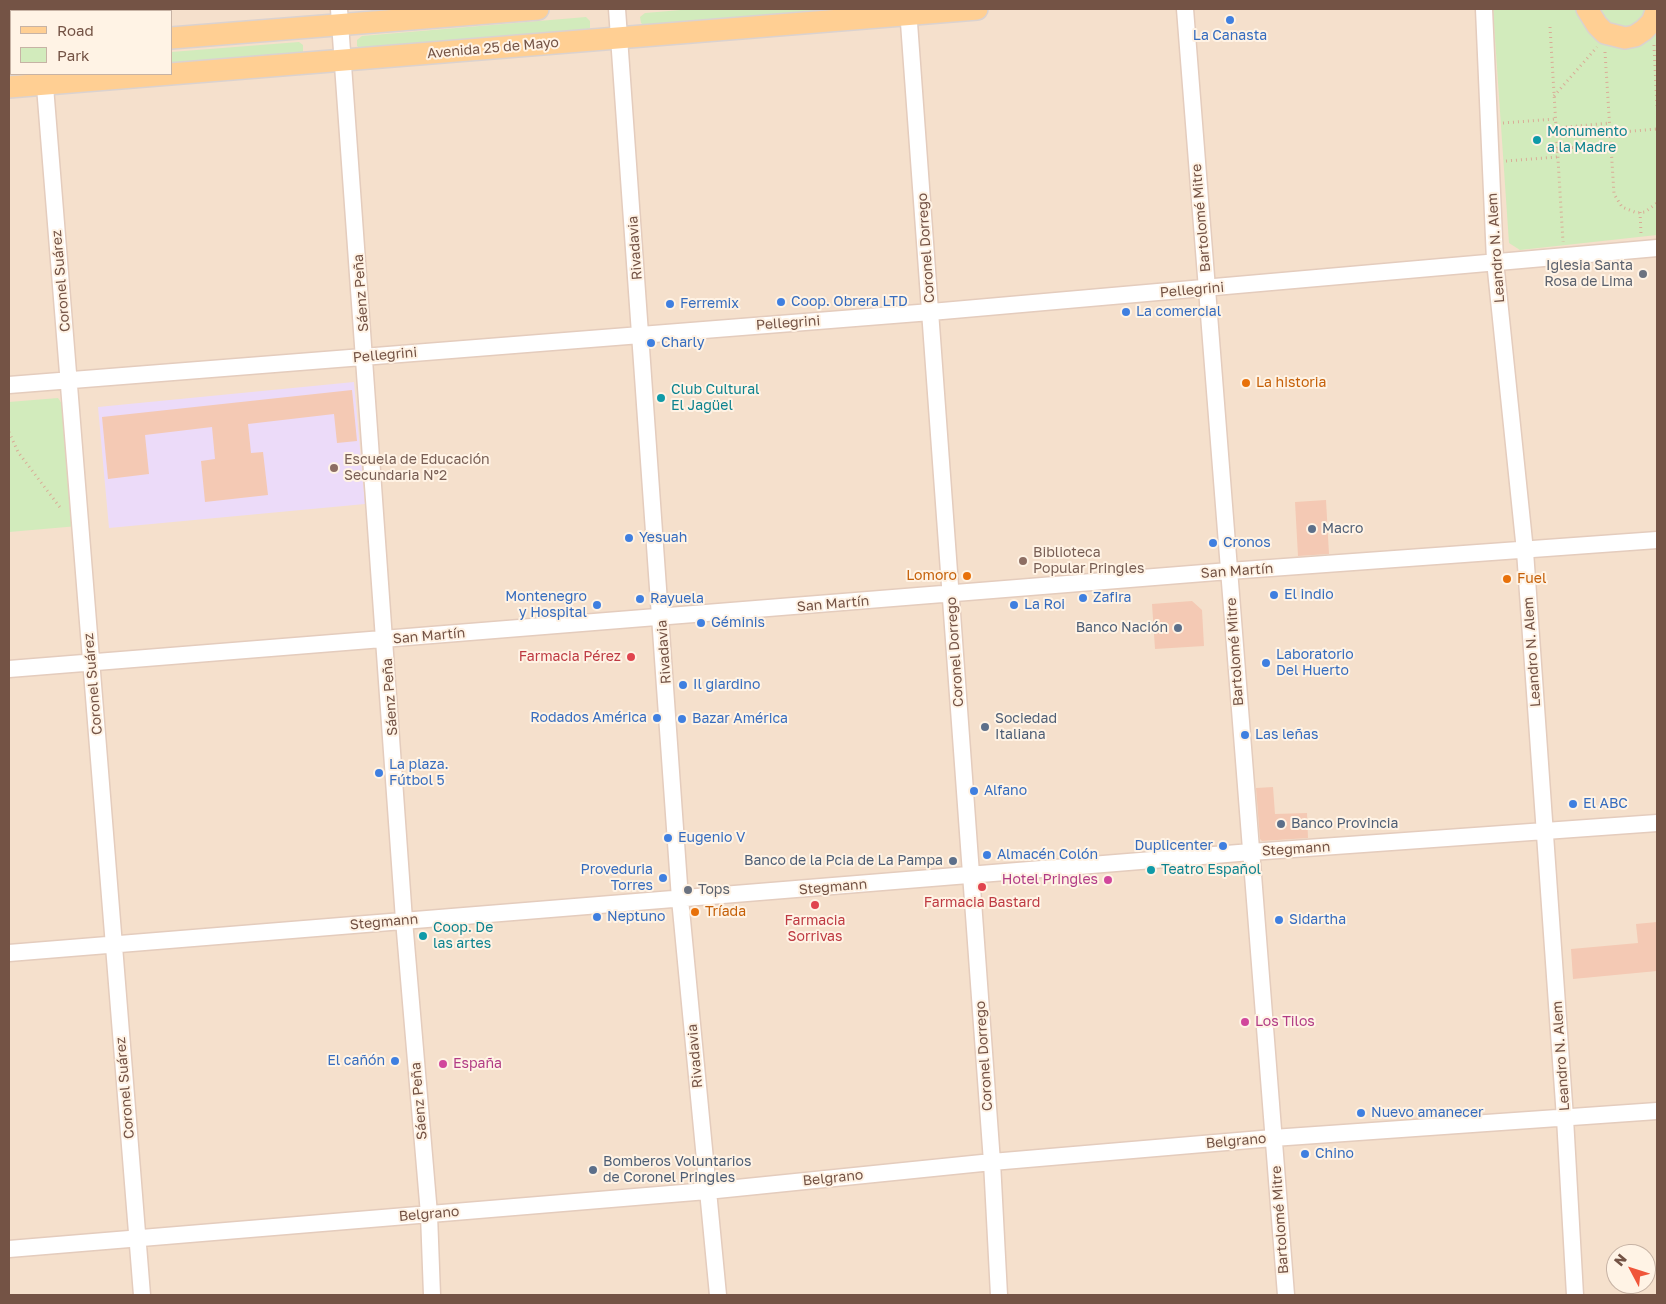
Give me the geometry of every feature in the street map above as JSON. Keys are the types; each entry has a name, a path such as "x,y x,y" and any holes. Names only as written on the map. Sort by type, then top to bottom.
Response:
{"main road":[{"path":"172,38 340,17 538,9"},
{"name":"Avenida 25 de Mayo","path":"172,71 343,60 909,12 976,9"},
{"path":"1587,9 1597,25 1605,32 1625,38 1635,36 1644,30 1652,22 1657,9"},
{"name":"Avenida 25 de Mayo","path":"9,87 44,79 107,75"}],"street":[{"name":"Rivadavia","path":"617,9 662,617 680,898 718,1295"},
{"name":"Bartolomé Mitre","path":"1184,9 1286,1295"},
{"name":"Leandro N. Alem","path":"1484,9 1495,261 1525,551 1566,1118 1575,1295"},
{"name":"Coronel Dorrego","path":"909,12 992,1162 999,1295"},
{"name":"Sáenz Peña","path":"340,17 386,639 404,920 429,1214 432,1295"},
{"name":"Coronel Suárez","path":"44,79 142,1295"},
{"name":"Pellegrini","path":"9,385 931,312 1657,248"},
{"name":"San Martín","path":"9,669 1229,571 1657,540"},
{"name":"Stegmann","path":"9,953 1251,852 1657,823"},
{"name":"Belgrano","path":"9,1249 707,1191 992,1162 1274,1138 1657,1111"}],"path":[{"path":"1550,27 1563,245"},
{"path":"1653,38 1657,110"},
{"path":"1554,96 1602,44 1610,123 1614,194 1617,201 1629,211 1640,212 1653,208 1657,203"},
{"path":"1500,124 1555,120"},
{"path":"1556,128 1610,123"},
{"path":"1610,133 1657,129"},
{"path":"1557,149 1611,144"},
{"path":"1503,161 1558,157"},
{"path":"1640,212 1641,237"},
{"path":"9,432 18,452 70,520 80,530"}],"shaded area":[{"path":"9,9 1657,9 1657,1295 9,1295"},
{"path":"354,382 365,504 109,528 98,407"}],"green space":[{"path":"693,9 871,9 646,27 641,23 640,17 645,13"},
{"path":"1493,9 1579,9 1591,29 1657,27 1657,235 1520,250 1509,243"},
{"path":"1594,9 1650,9 1641,25 1616,30"},
{"path":"586,17 590,21 590,28 587,32 363,50 357,46 357,40 362,36"},
{"path":"299,42 303,45 303,52 300,56 172,66 172,52"},
{"path":"58,398 69,414 78,526 9,532 9,402"}],"building":[{"path":"352,390 357,441 337,443 334,414 248,424 251,453 263,452 268,495 205,502 201,461 215,459 212,427 145,435 149,474 108,479 102,417"},
{"name":"Macro","path":"1326,500 1329,554 1298,556 1295,502"},
{"name":"Banco Nación","path":"1192,601 1202,610 1204,646 1155,649 1152,604"},
{"name":"Banco Provincia","path":"1273,787 1275,814 1307,813 1308,838 1262,841 1260,839 1256,788"},
{"path":"1657,922 1657,971 1573,979 1571,949 1638,943 1636,924"}],"place":[{"name":"La Canasta","path":"1230,20"},
{"name":"Monumento a la Madre","path":"1537,140"},
{"name":"Iglesia Santa Rosa de Lima","path":"1643,274"},
{"name":"Coop. Obrera LTD","path":"781,302"},
{"name":"Ferremix","path":"670,304"},
{"name":"La comercial","path":"1126,312"},
{"name":"Charly","path":"651,343"},
{"name":"La historia","path":"1246,383"},
{"name":"Club Cultural El Jagüel","path":"661,398"},
{"name":"Escuela de Educación Secundaria N°2","path":"334,468"},
{"name":"Macro","path":"1312,529"},
{"name":"Yesuah","path":"629,538"},
{"name":"Cronos","path":"1213,543"},
{"name":"Biblioteca Popular Pringles","path":"1023,561"},
{"name":"Lomoro","path":"967,576"},
{"name":"Fuel","path":"1507,579"},
{"name":"El indio","path":"1274,595"},
{"name":"Zafira","path":"1083,598"},
{"name":"Rayuela","path":"640,599"},
{"name":"Montenegro y Hospital","path":"597,605"},
{"name":"La Roi","path":"1014,605"},
{"name":"Géminis","path":"701,623"},
{"name":"Banco Nación","path":"1178,628"},
{"name":"Farmacia Pérez","path":"631,657"},
{"name":"Laboratorio Del Huerto","path":"1266,663"},
{"name":"Il giardino","path":"683,685"},
{"name":"Rodados América","path":"657,718"},
{"name":"Bazar América","path":"682,719"},
{"name":"Sociedad Italiana","path":"985,727"},
{"name":"Las leñas","path":"1245,735"},
{"name":"La plaza. Fútbol 5","path":"379,773"},
{"name":"Alfano","path":"974,791"},
{"name":"El ABC","path":"1573,804"},
{"name":"Banco Provincia","path":"1281,824"},
{"name":"Eugenio V","path":"668,838"},
{"name":"Duplicenter","path":"1223,846"},
{"name":"Almacén Colón","path":"987,855"},
{"name":"Banco de la Pcia de La Pampa","path":"953,861"},
{"name":"Teatro Español","path":"1151,870"},
{"name":"Proveduria Torres","path":"663,878"},
{"name":"Hotel Pringles","path":"1108,880"},
{"name":"Farmacia Bastard","path":"982,887"},
{"name":"Tops","path":"688,890"},
{"name":"Farmacia Sorrivas","path":"815,905"},
{"name":"Tríada","path":"695,912"},
{"name":"Neptuno","path":"597,917"},
{"name":"Sidartha","path":"1279,920"},
{"name":"Coop. De las artes","path":"423,936"},
{"name":"Los Tilos","path":"1245,1022"},
{"name":"El cañón","path":"395,1061"},
{"name":"España","path":"443,1064"},
{"name":"Nuevo amanecer","path":"1361,1113"},
{"name":"Chino","path":"1305,1154"},
{"name":"Bomberos Voluntarios de Coronel Pringles","path":"593,1170"}]}
